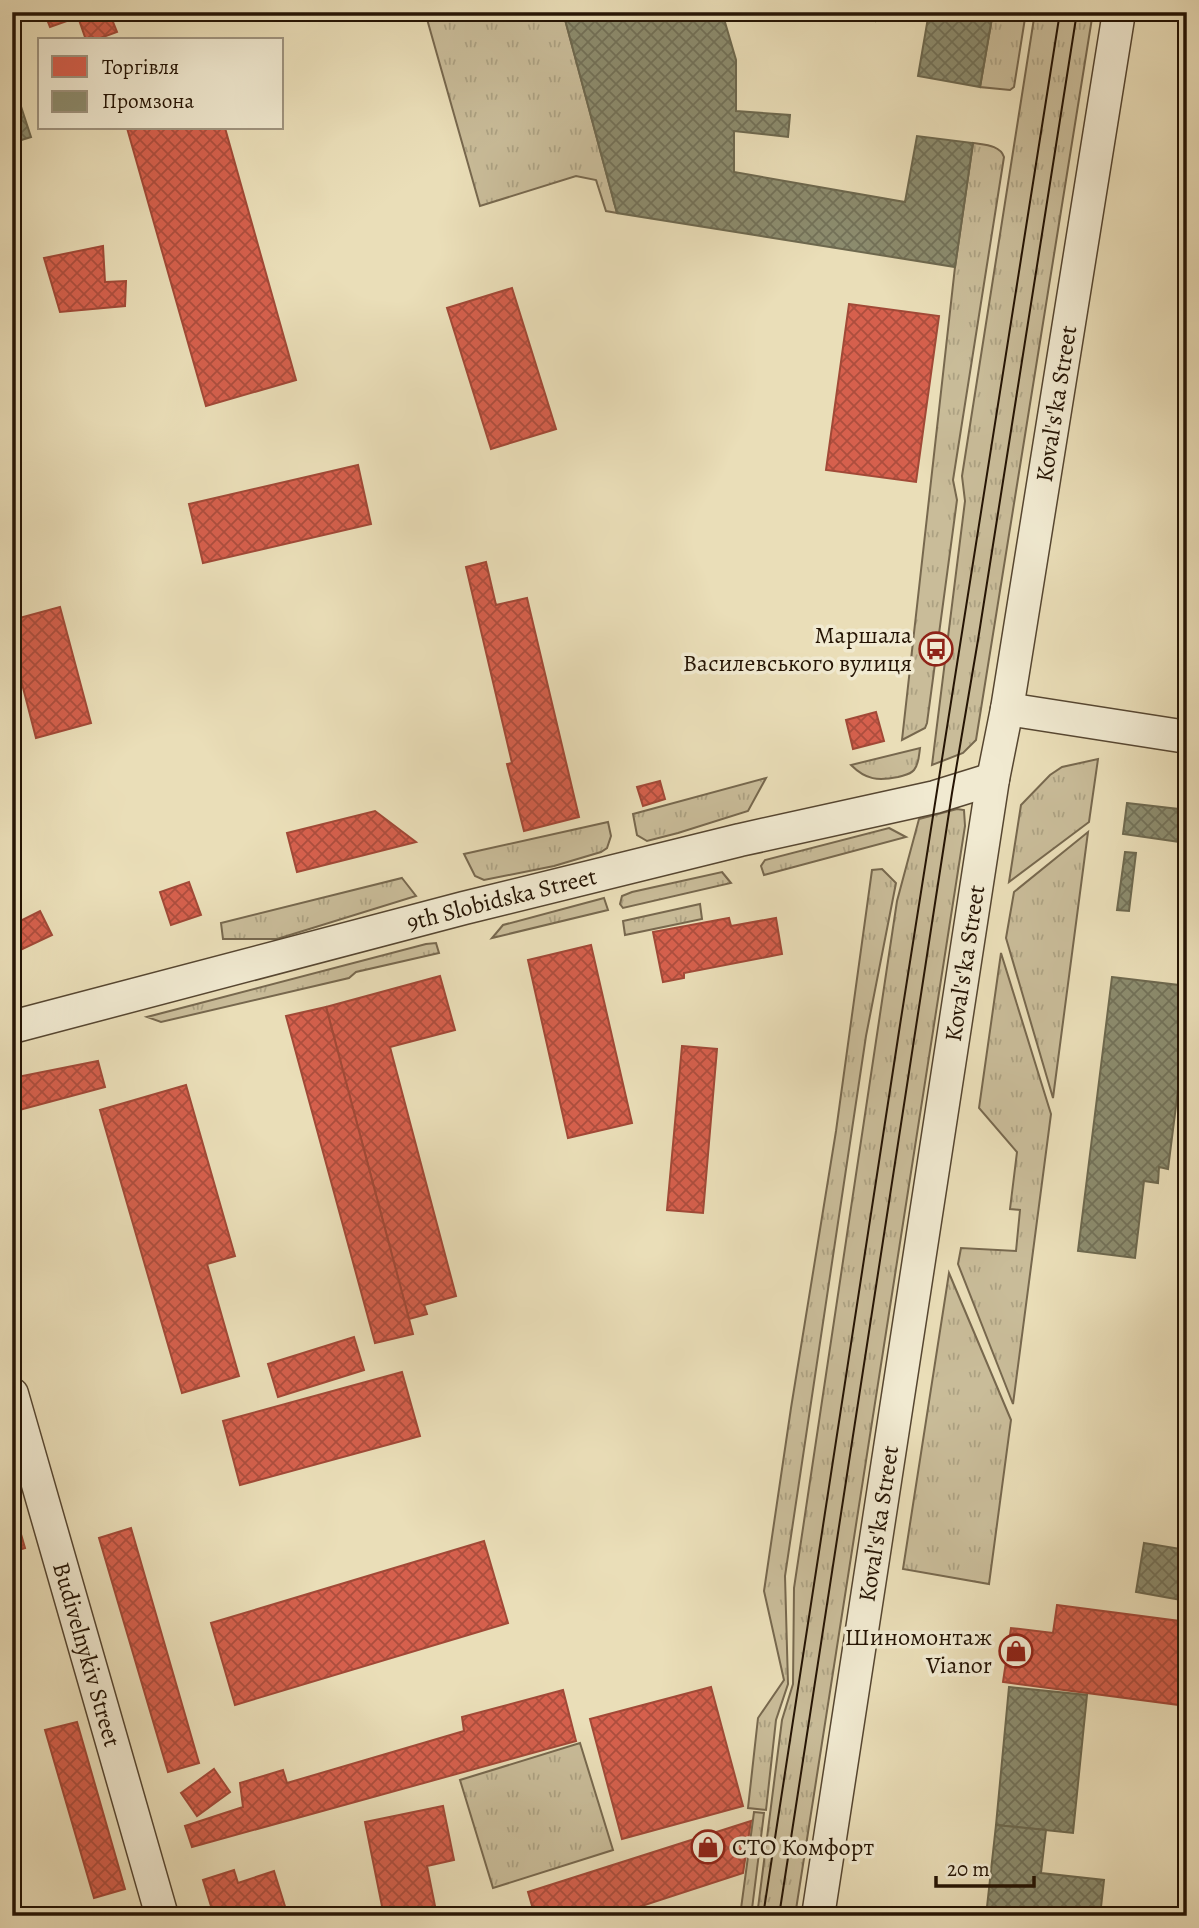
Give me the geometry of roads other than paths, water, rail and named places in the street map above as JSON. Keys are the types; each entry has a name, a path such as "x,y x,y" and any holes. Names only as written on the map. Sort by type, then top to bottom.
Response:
{"street":[{"name":"Koval's'ka Street","path":"818,1916 993,779 1119,12"},
{"path":"1006,709 1187,737"},
{"name":"9th Slobidska Street","path":"12,1027 464,908 740,840 944,795 993,779"},
{"name":"Budivelnykiv Street","path":"12,1394 162,1916"}],"tram line":[{"path":"763,1916 1060,12"},
{"path":"779,1916 952,793 1077,12"}],"place":[{"name":"Маршала Василевського вулиця","path":"936,649"},
{"name":"Шиномонтаж Vianor","path":"1016,1651"},
{"name":"СТО Комфорт","path":"708,1847"}]}
